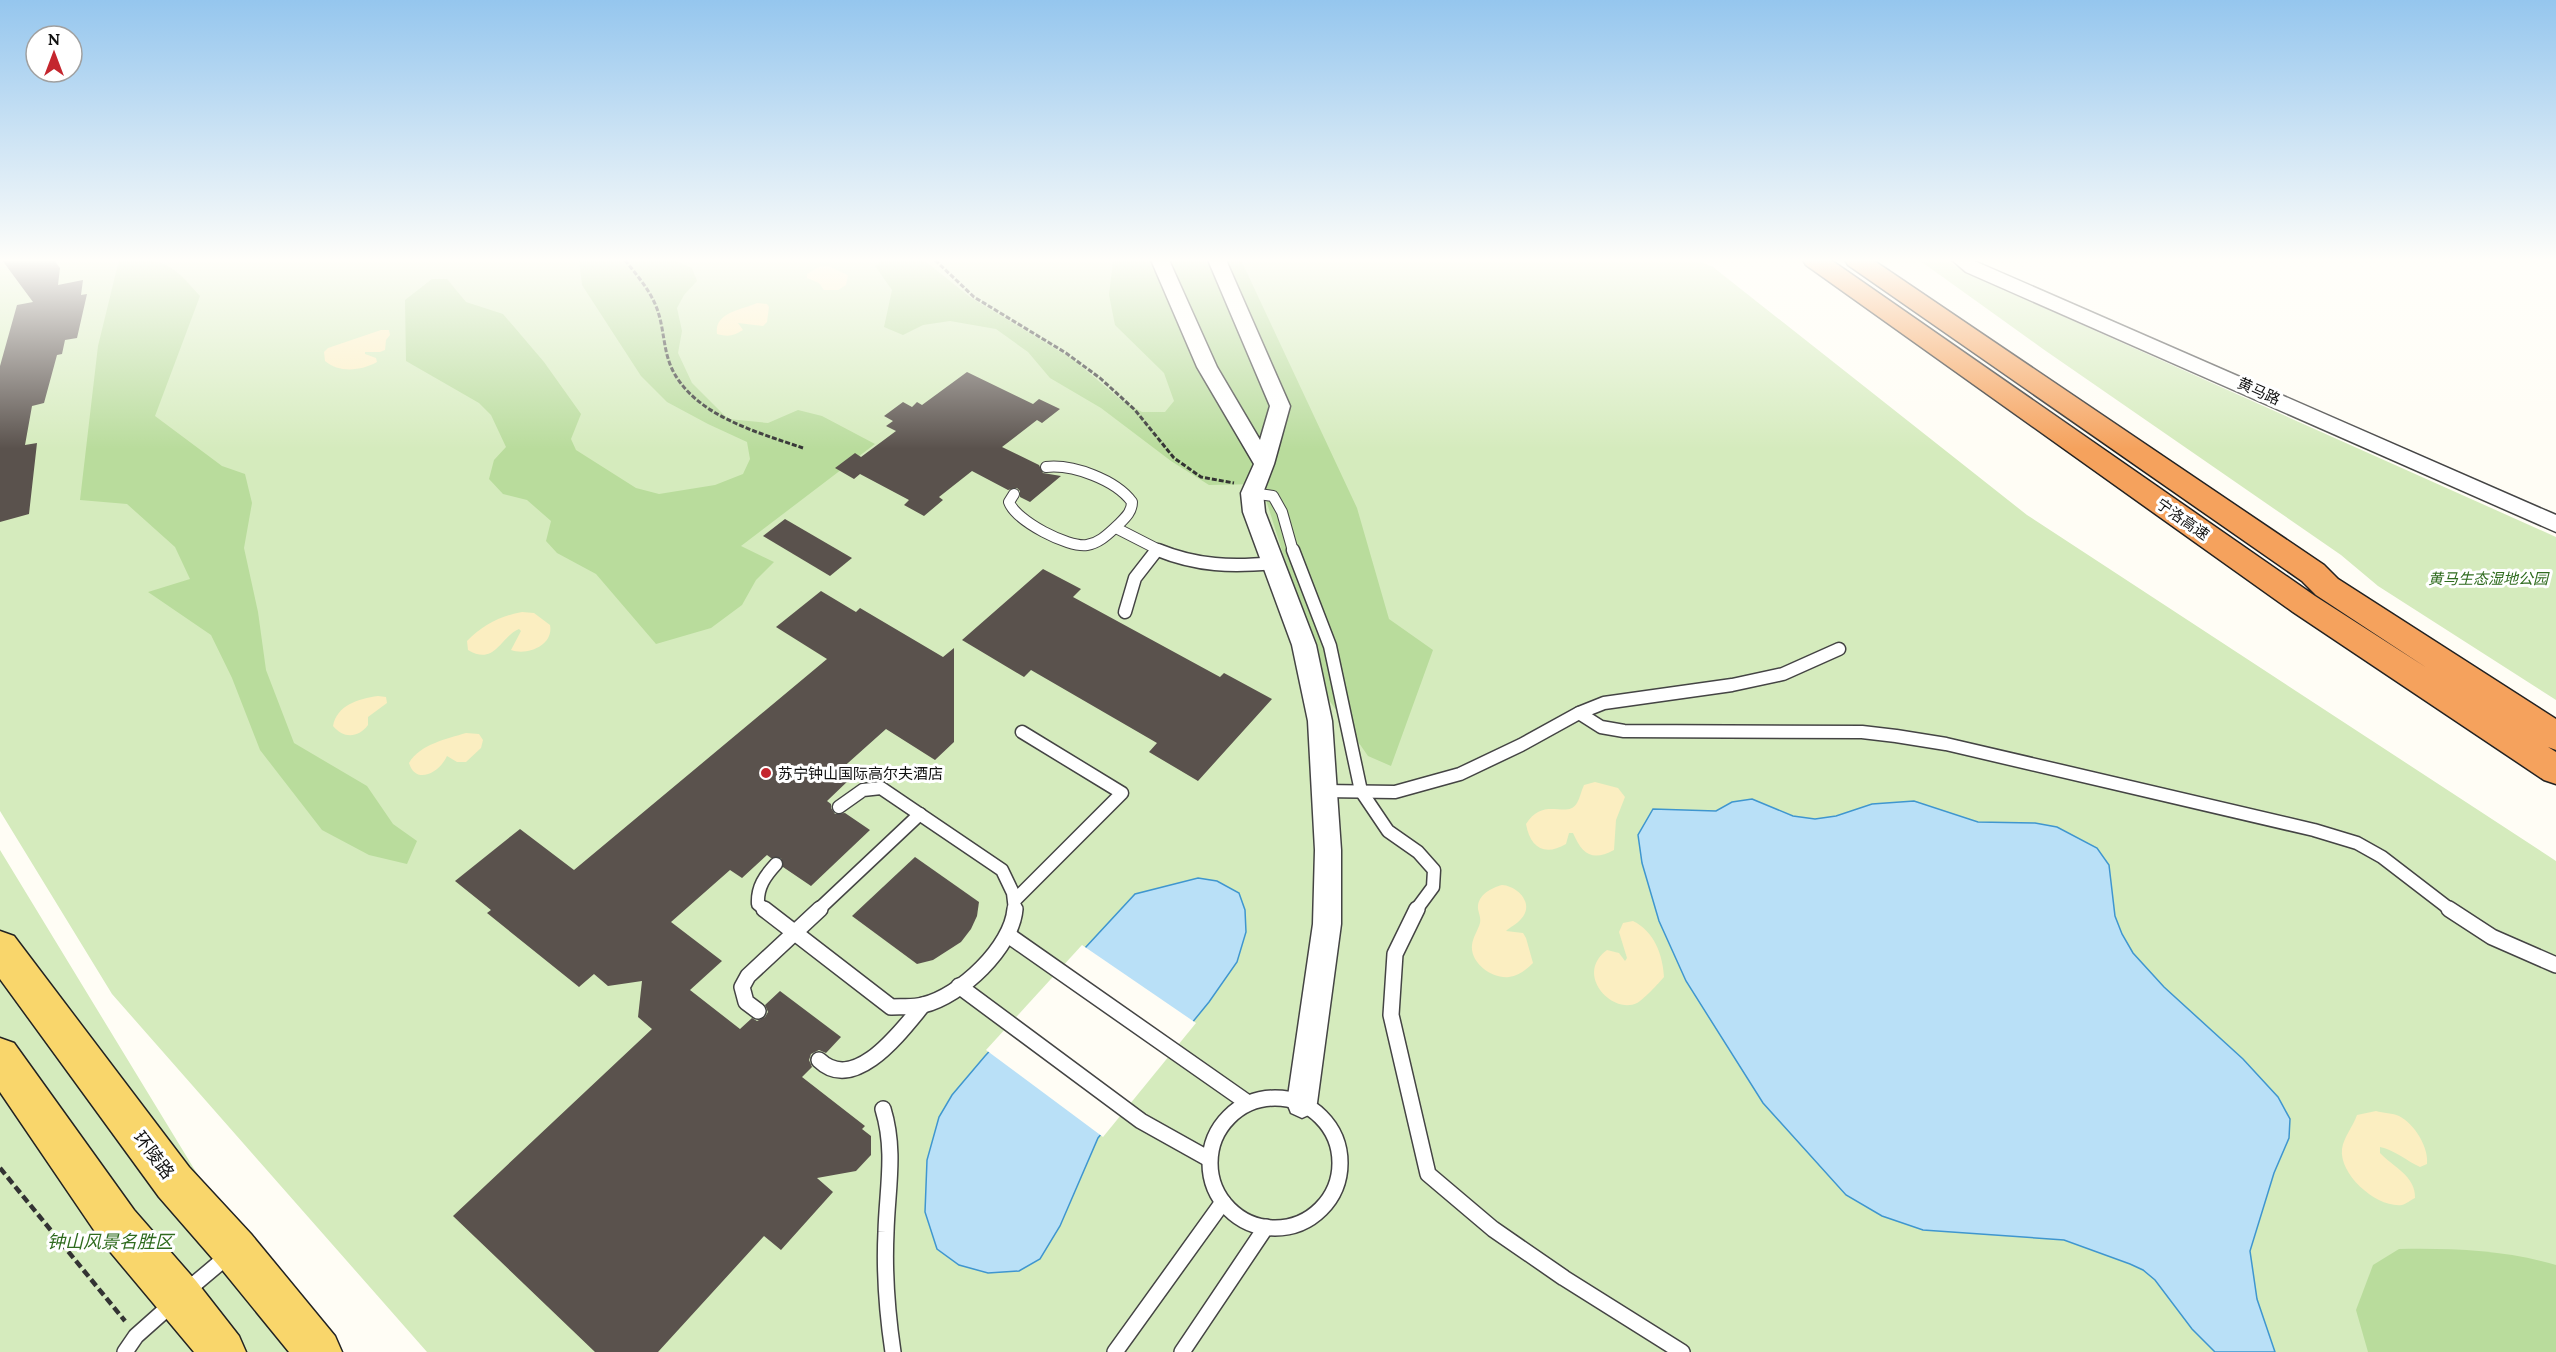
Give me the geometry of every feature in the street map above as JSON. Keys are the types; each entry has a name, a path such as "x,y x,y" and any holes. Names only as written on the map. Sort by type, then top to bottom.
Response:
{"highway":[{"name":"宁洛高速","path":"1905,323 2304,604 2556,770"},
{"name":"宁洛高速","path":"1949,323 2313,573 2327,587 2556,736"},
{"path":"1970,323 2313,573"}],"main road":[{"name":"环陵路","path":"0,948 174,1182 235,1250 320,1352"},
{"path":"0,1057 118,1226 180,1297 223,1352"}],"street":[{"path":"1188,323 1257,481"},
{"path":"1244,323 1280,406 1257,481 1254,512 1304,645 1320,721 1328,850 1327,924 1306,1060 1302,1102"},
{"name":"黄马路","path":"2100,323 2556,524"}],"lane":[{"path":"1014,494 1009,502 1011,510 1019,518 1072,545 1083,546 1103,540 1129,514 1132,507 1131,500 1124,492 1072,467 1046,467"},
{"path":"1257,481 1273,496 1282,512 1297,565 1330,646 1360,791 1388,831 1418,852 1434,870 1433,887 1414,912 1395,954 1391,1015 1428,1174 1493,1229 1564,1278 1682,1352"},
{"path":"1116,528 1156,551 1204,565 1240,567 1274,563"},
{"path":"1125,612 1128,594 1135,576 1145,561 1156,551"},
{"path":"1324,791 1395,792 1460,774 1521,745 1579,713 1604,703 1732,685 1783,674 1839,649"},
{"path":"1579,713 1601,727 1624,731 1862,732 1946,744 2313,830 2357,843 2382,857 2464,921 2492,937 2556,965"},
{"path":"1015,900 1122,793 1022,732"},
{"path":"819,1060 832,1069 848,1070 869,1063 923,1005 959,986 986,961 1008,935 1015,900 1011,883 1002,870 881,788 870,787 858,792 839,807"},
{"path":"758,1011 746,1002 742,987 748,976 920,814"},
{"path":"776,864 762,880 757,893 758,904 891,1007 923,1005"},
{"path":"1008,935 1248,1104"},
{"path":"959,986 1141,1120 1209,1160"},
{"path":"1268,1098 1302,1102 1327,1122 1339,1144 1341,1170 1333,1194 1316,1214 1293,1226 1266,1227 1242,1219 1223,1202 1212,1182 1209,1160 1215,1136 1228,1117 1248,1104 1268,1098"},
{"path":"883,1109 890,1127 892,1158 885,1246 893,1352"},
{"path":"1115,1352 1223,1202"},
{"path":"1182,1352 1266,1227"},
{"path":"125,1352 136,1336 235,1250"}],"path":[{"path":"660,323 672,369 681,383 700,402 723,417 803,448"},
{"path":"1018,323 1066,352 1100,378 1135,410 1174,458 1201,477 1257,481"},
{"path":"0,1168 136,1336"}],"green space":[{"path":"0,323 1784,323 2027,515 2556,861 2556,1352 427,1352 112,994 0,811"},
{"path":"104,323 190,323 155,416 222,466 245,474 252,503 244,548 258,612 266,670 294,743 367,786 393,824 417,841 407,864 369,855 322,830 260,750 232,678 211,635 148,592 190,579 175,547 127,504 80,500 98,346"},
{"path":"405,323 511,323 544,362 581,414 571,439 576,450 636,488 659,494 715,485 743,474 750,459 747,442 667,402 641,376 607,323 680,323 682,331 678,353 692,383 728,419 768,423 798,410 822,416 875,444 741,546 774,562 756,580 742,605 711,628 656,644 596,574 557,553 546,541 551,521 527,500 503,494 489,479 494,460 506,447 491,415 479,403 406,361"},
{"path":"885,323 936,323 923,325 903,335 884,327"},
{"path":"962,323 1013,323 1074,360 1121,400 1142,412 1165,412 1174,401 1164,373 1115,323 1271,323 1357,508 1389,619 1433,650 1391,766 1368,756 1329,700 1261,484 1209,485 1171,461 1101,408 1050,378 1028,352 996,329"},
{"name":"黄马生态湿地公园","path":"2007,323 2078,323 2556,537 2556,700 2378,586 2341,555"},
{"name":"钟山风景名胜区","path":"0,850 266,1287 312,1352 0,1352"},
{"path":"2399,1249 2478,1251 2518,1256 2556,1265 2556,1352 2368,1352 2356,1310 2373,1265"}],"sand":[{"path":"719,323 738,323 743,330 728,336 717,334"},
{"path":"739,323 766,323 763,326"},
{"path":"381,330 389,330 390,335 386,340 385,350 365,352 376,358 377,362 357,369 343,369 325,361 324,352 328,348"},
{"path":"522,612 534,613 550,625 548,638 544,643 532,650 511,650 521,631 519,629 485,655 468,650 467,641 479,630 506,616"},
{"path":"378,696 386,697 387,703 368,717 368,725 360,732 346,735 333,726 339,713 350,704"},
{"path":"466,733 479,734 483,740 481,748 466,762 457,762 447,756 439,767 428,774 417,774 412,770 409,763 420,751 434,743"},
{"path":"1595,782 1618,788 1625,797 1616,820 1614,850 1600,855 1589,854 1580,846 1573,833 1569,833 1566,844 1558,848 1551,850 1539,848 1531,839 1526,824 1533,815 1547,809 1573,808 1584,785"},
{"path":"1502,885 1519,892 1525,902 1525,913 1506,931 1523,933 1533,963 1519,974 1509,977 1502,977 1483,969 1472,952 1472,945 1480,923 1478,904 1489,890"},
{"path":"1633,921 1647,931 1656,944 1662,960 1664,977 1639,1002 1627,1005 1608,998 1600,990 1595,980 1594,970 1598,960 1607,950 1619,953 1625,961 1627,958 1619,932 1623,923"},
{"path":"2376,1111 2397,1115 2405,1120 2420,1137 2426,1151 2427,1164 2420,1167 2380,1147 2380,1153 2403,1172 2412,1184 2415,1198 2402,1205 2392,1205 2382,1201 2362,1188 2353,1179 2343,1159 2343,1144 2357,1115"}],"water":[{"path":"1752,799 1793,816 1815,819 1836,816 1872,804 1914,801 1978,822 2035,823 2057,827 2097,848 2109,865 2115,916 2133,953 2164,987 2243,1059 2278,1097 2290,1119 2289,1138 2274,1173 2250,1251 2257,1299 2275,1352 2215,1352 2192,1329 2155,1280 2143,1270 2130,1264 2064,1240 1923,1230 1882,1216 1846,1195 1763,1103 1686,981 1659,921 1642,863 1638,835 1653,809 1716,811 1732,802"},
{"path":"1198,878 1217,881 1239,893 1245,910 1246,932 1237,962 1209,1002 1098,1138 1060,1226 1040,1259 1019,1271 988,1273 959,1265 937,1249 925,1212 927,1160 939,1117 952,1095 985,1056 1135,894"}],"pier":[{"path":"1082,945 1196,1023 1103,1137 986,1050"}],"building":[{"path":"12,323 80,323 77,338 65,340 62,354 57,355 44,403 32,406 25,445 37,443 29,514 0,522 0,366"},
{"path":"967,372 1033,404 1039,399 1060,409 1042,423 1037,420 1002,447 1039,465 1043,473 1061,476 1030,502 1020,497 1020,491 1017,488 1008,490 972,471 939,497 943,500 924,516 904,505 909,500 860,474 854,479 835,468 855,453 861,457 896,431 886,426 893,421 884,416 903,402 912,407 917,402 922,405"},
{"path":"785,519 852,558 830,576 763,536"},
{"path":"1043,569 1081,589 1073,597 1220,677 1224,673 1272,699 1198,781 1149,752 1157,743 1031,670 1024,677 962,640"},
{"path":"821,591 856,612 860,608 943,657 954,648 954,742 935,760 886,729 839,771 850,779 827,801 831,804 835,814 845,813 870,830 811,886 783,867 781,858 771,858 767,855 742,878 730,870 671,922 722,961 690,990 740,1029 752,1018 757,1021 765,1017 768,1012 765,1005 780,991 841,1037 826,1053 819,1050 811,1054 809,1060 812,1067 802,1077 865,1126 862,1129 871,1136 871,1155 856,1171 817,1178 833,1192 781,1250 764,1236 658,1352 595,1352 453,1216 652,1029 638,1017 642,981 608,986 594,974 579,987 487,913 491,910 455,881 520,829 574,870 827,659 776,627"},
{"path":"915,857 979,902 977,916 961,942 933,960 917,964 852,916"}],"place":[{"name":"苏宁钟山国际高尔夫酒店","path":"766,773"}]}
